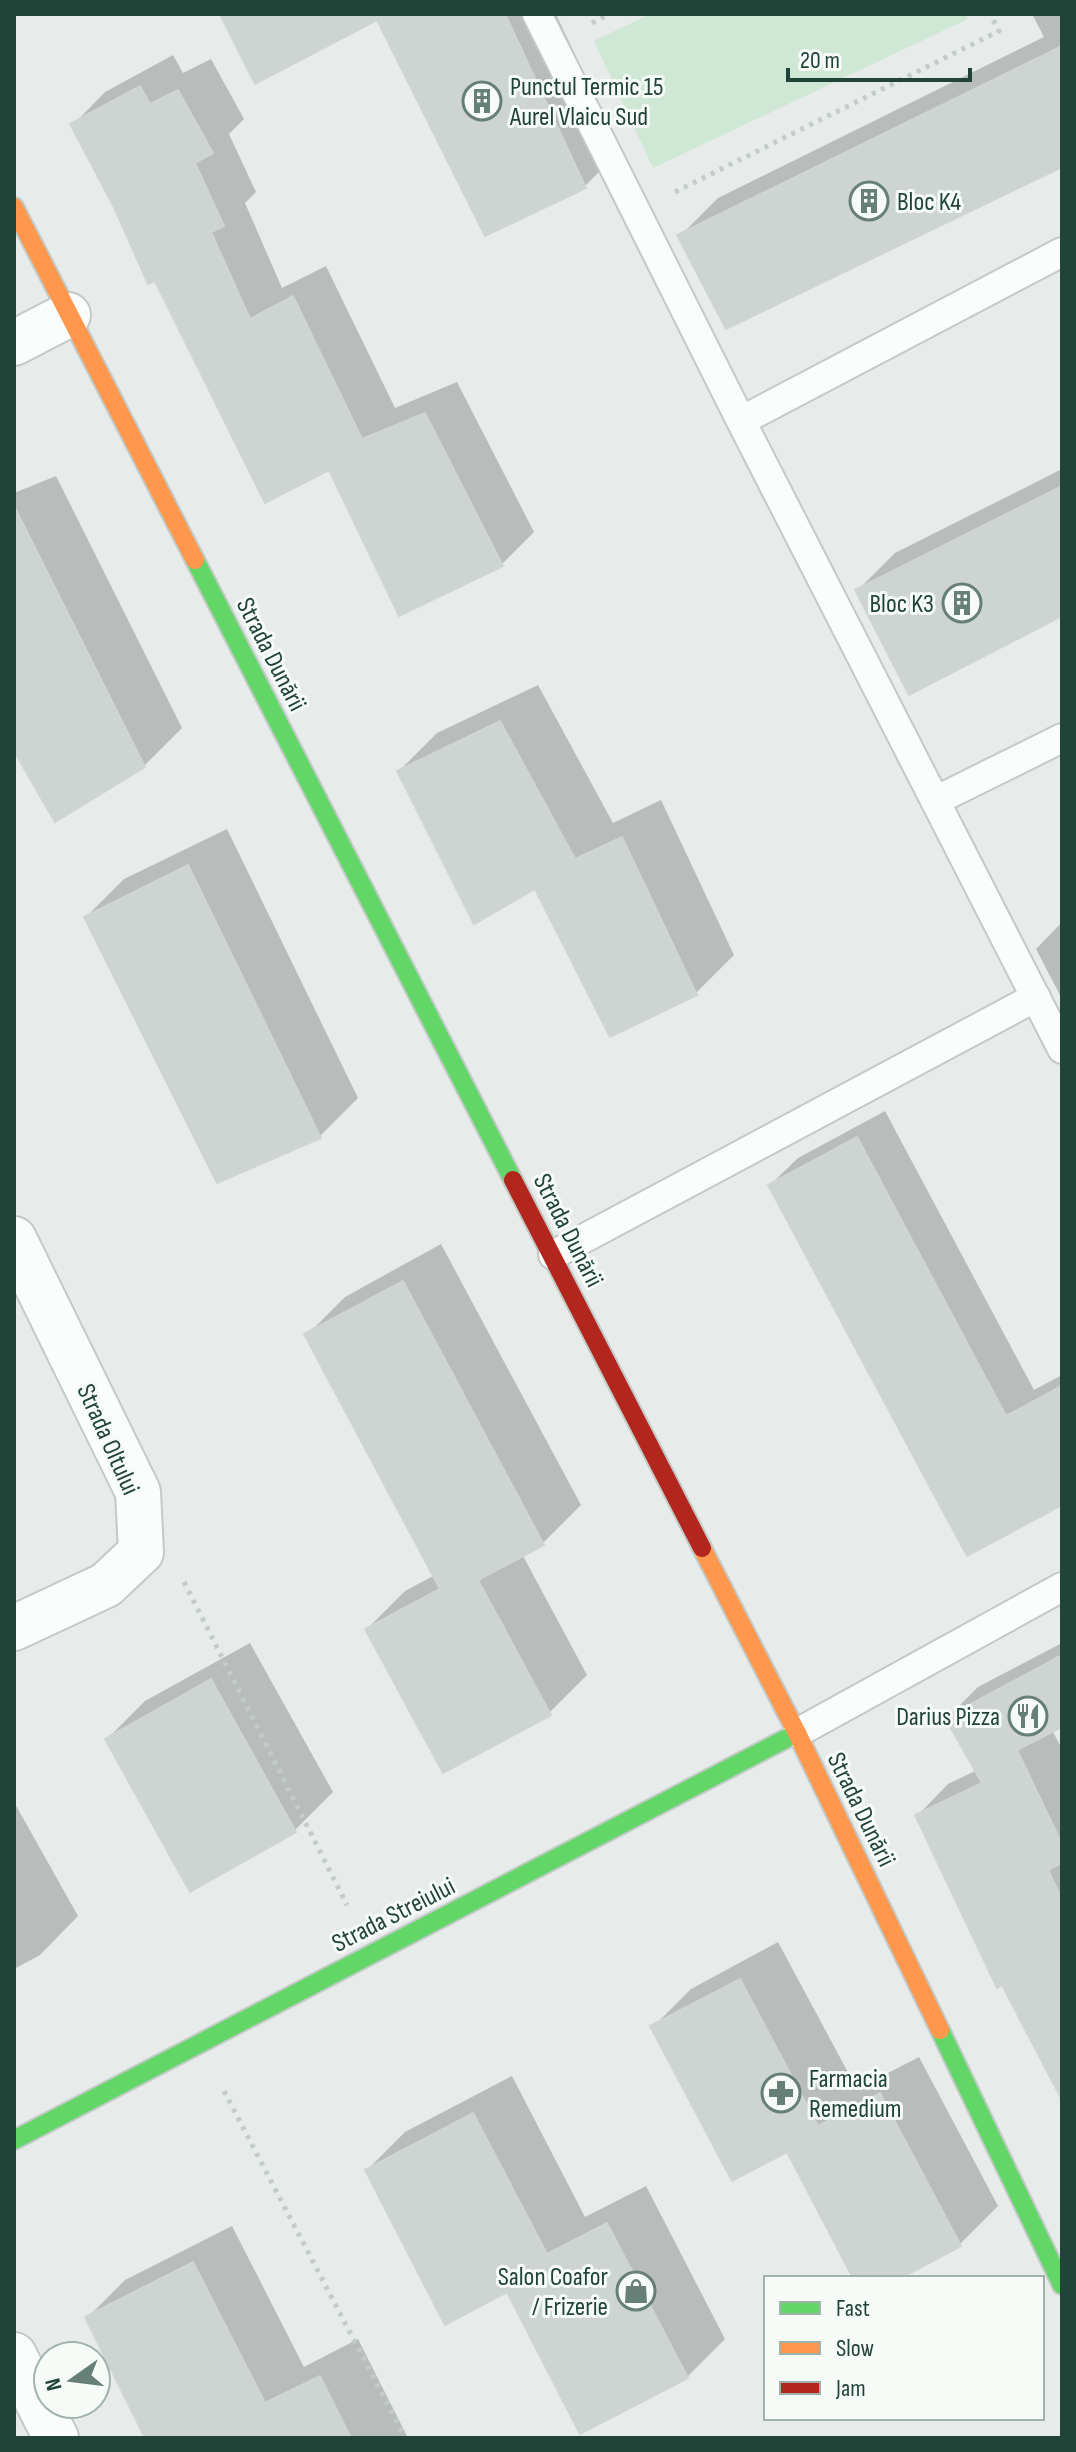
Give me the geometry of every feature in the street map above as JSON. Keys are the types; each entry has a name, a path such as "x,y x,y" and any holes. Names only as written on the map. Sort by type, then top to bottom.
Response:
{"street":[{"name":"Strada Dunării","path":"14,207 797,1733 1062,2285"},
{"path":"14,343 68,315"},
{"name":"Strada Oltului","path":"14,1239 138,1492 141,1552 106,1585 14,1628"},
{"name":"Strada Streiului","path":"14,2140 797,1733"},
{"path":"14,2355 56,2438"}],"lane":[{"path":"537,14 1062,1049"},
{"path":"741,421 1062,252"},
{"path":"935,801 1062,738"},
{"path":"553,1255 1036,997"},
{"path":"797,1733 1062,1587"}],"path":[{"path":"635,212 999,31 990,14"},
{"path":"181,1576 372,1954"},
{"path":"200,2044 405,2438"}],"green space":[{"path":"650,14 965,14 968,19 653,168 594,41"}],"building":[{"name":"Punctul Termic 15 Aurel Vlaicu Sud","path":"220,14 505,14 586,188 485,236 377,20 255,84"},
{"name":"Bloc K4","path":"1062,46 1062,167 726,329 677,235"},
{"path":"140,86 150,104 178,90 213,153 195,163 224,226 211,232 250,319 293,296 362,439 425,413 503,566 399,616 329,470 265,503 155,281 148,284 114,207 70,124"},
{"name":"Bloc K3","path":"1062,486 1062,616 909,695 855,590"},
{"path":"14,506 145,767 55,822 14,751"},
{"path":"500,721 575,859 622,837 697,995 610,1037 535,889 474,924 397,771"},
{"path":"188,865 321,1138 217,1183 84,917"},
{"path":"857,1137 1006,1416 1062,1386 1062,1505 967,1556 768,1185"},
{"path":"403,1281 544,1545 478,1580 551,1715 443,1773 365,1629 440,1589 304,1334"},
{"path":"1062,1655 1062,1727 1017,1750 1062,1844 1062,1863 1048,1870 1062,1899 1062,2100 1002,1985 997,1988 915,1815 982,1783 945,1718"},
{"path":"211,1679 296,1832 190,1892 105,1739"},
{"path":"740,1979 818,2126 880,2093 961,2246 905,2276 852,2276 787,2152 732,2181 650,2026"},
{"path":"473,2113 547,2254 607,2223 688,2378 580,2434 507,2292 445,2325 365,2170"},
{"path":"193,2262 265,2403 320,2376 351,2438 145,2438 112,2371 112,2340 96,2340 85,2317"}],"traffic: fast":[{"path":"195,560 513,1180"},
{"path":"14,2140 797,1733"},
{"path":"940,2030 1062,2285"}],"traffic: slow":[{"path":"14,207 195,560"},
{"path":"702,1548 797,1733 940,2030"}],"traffic: jam":[{"path":"513,1180 702,1548"}],"place":[{"name":"Punctul Termic 15 Aurel Vlaicu Sud","path":"482,101"},
{"name":"Bloc K4","path":"869,201"},
{"name":"Bloc K3","path":"962,603"},
{"name":"Darius Pizza","path":"1028,1716"},
{"name":"Farmacia Remedium","path":"781,2093"},
{"name":"Salon Coafor / Frizerie","path":"636,2291"}]}
